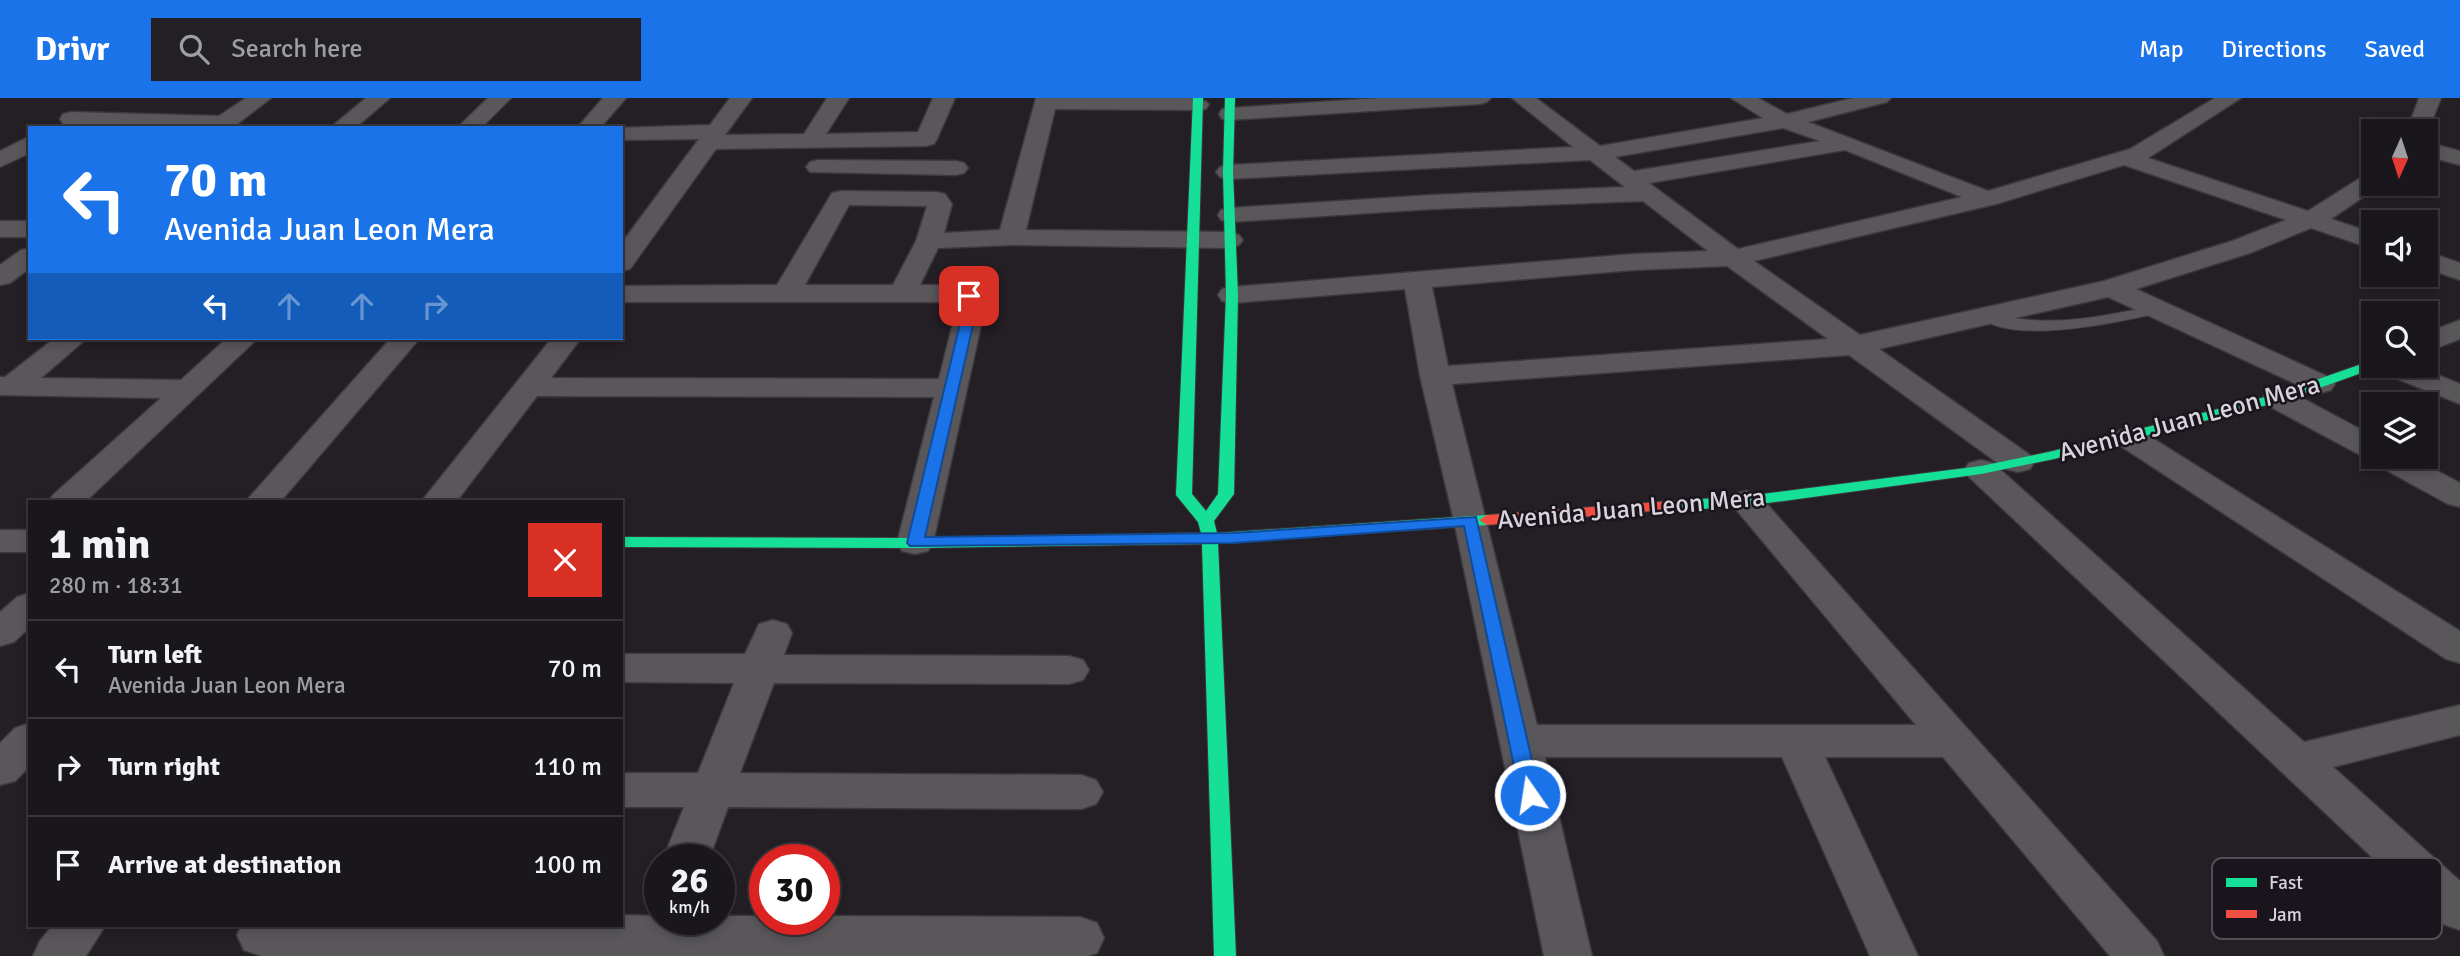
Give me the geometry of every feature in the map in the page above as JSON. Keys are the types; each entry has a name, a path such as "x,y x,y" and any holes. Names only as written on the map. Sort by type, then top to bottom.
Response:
{"street":[{"path":"64,124 104,98"},
{"path":"64,124 220,125 260,98"},
{"path":"344,126 379,98"},
{"path":"470,126 500,98"},
{"path":"590,126 615,98"},
{"path":"623,260 741,98"},
{"path":"838,98 821,142 813,177 956,168"},
{"path":"623,133 821,142 926,139 944,98"},
{"path":"1206,521 1226,494 1232,295 1228,172 1230,106 1480,98"},
{"path":"1523,98 1852,346 2000,466 2295,760 2403,858"},
{"path":"1742,98 1784,121 1848,143 1987,199"},
{"path":"1228,172 1597,153 1784,121 1880,98"},
{"path":"1232,295 1634,262 1732,258 1987,199 2138,154 2230,98"},
{"path":"2422,119 2430,98"},
{"path":"1011,237 1046,100 1198,101 1184,495 1206,521 1210,538 1226,956"},
{"path":"929,241 1011,237 1192,240 1230,228 1432,202 1637,186 1848,143"},
{"path":"0,160 28,144"},
{"path":"2438,152 2460,158"},
{"path":"2125,158 2361,237"},
{"path":"0,170 28,170"},
{"path":"1435,376 1549,370 1852,346 2111,288 2241,247 2312,219 2361,188"},
{"path":"786,294 841,198 936,199 940,204 929,241 902,294"},
{"path":"0,229 28,229"},
{"path":"0,279 28,258"},
{"path":"2438,264 2460,272"},
{"path":"0,279 28,282"},
{"path":"1417,280 1435,376 1471,521 1568,956"},
{"path":"2111,288 2320,384"},
{"path":"623,295 956,293 969,296 972,303 915,543"},
{"path":"2438,338 2460,329"},
{"path":"6,386 71,340"},
{"path":"67,500 242,340"},
{"path":"264,500 404,340"},
{"path":"440,500 565,340"},
{"name":"Avenida Juan Leon Mera","path":"623,542 915,543 1210,538 1746,501 2000,466 2130,438 2278,398 2361,369"},
{"path":"2420,378 2460,395"},
{"path":"6,386 188,389"},
{"path":"530,387 951,388"},
{"path":"2278,398 2361,443"},
{"path":"2130,438 2460,649"},
{"path":"2408,469 2460,497"},
{"path":"1746,501 2140,956"},
{"path":"0,633 28,608"},
{"path":"692,844 766,651"},
{"path":"623,668 766,651 1069,670"},
{"path":"2295,760 2460,720"},
{"path":"0,771 28,741"},
{"path":"1518,741 1954,741"},
{"path":"1797,742 1894,956"},
{"path":"0,771 28,774"},
{"path":"623,790 1082,792"},
{"path":"2442,894 2460,910"},
{"path":"57,956 80,927"},
{"path":"261,935 1080,938"}],"lane":[{"path":"1987,317 2012,326 2056,328 2157,309"}],"traffic: fast":[{"path":"1198,98 1184,495 1206,521 1210,538 1225,956"},
{"path":"1206,521 1226,494 1232,295 1228,172 1230,98"},
{"path":"1671,506 1746,501 1981,470 2054,455 2278,398 2361,368"},
{"path":"623,542 915,543 1232,538 1487,520"}],"traffic: jam":[{"path":"1487,520 1671,506"}],"route":[{"path":"969,296 972,303 915,543 1233,538 1471,521 1530,795"}]}
